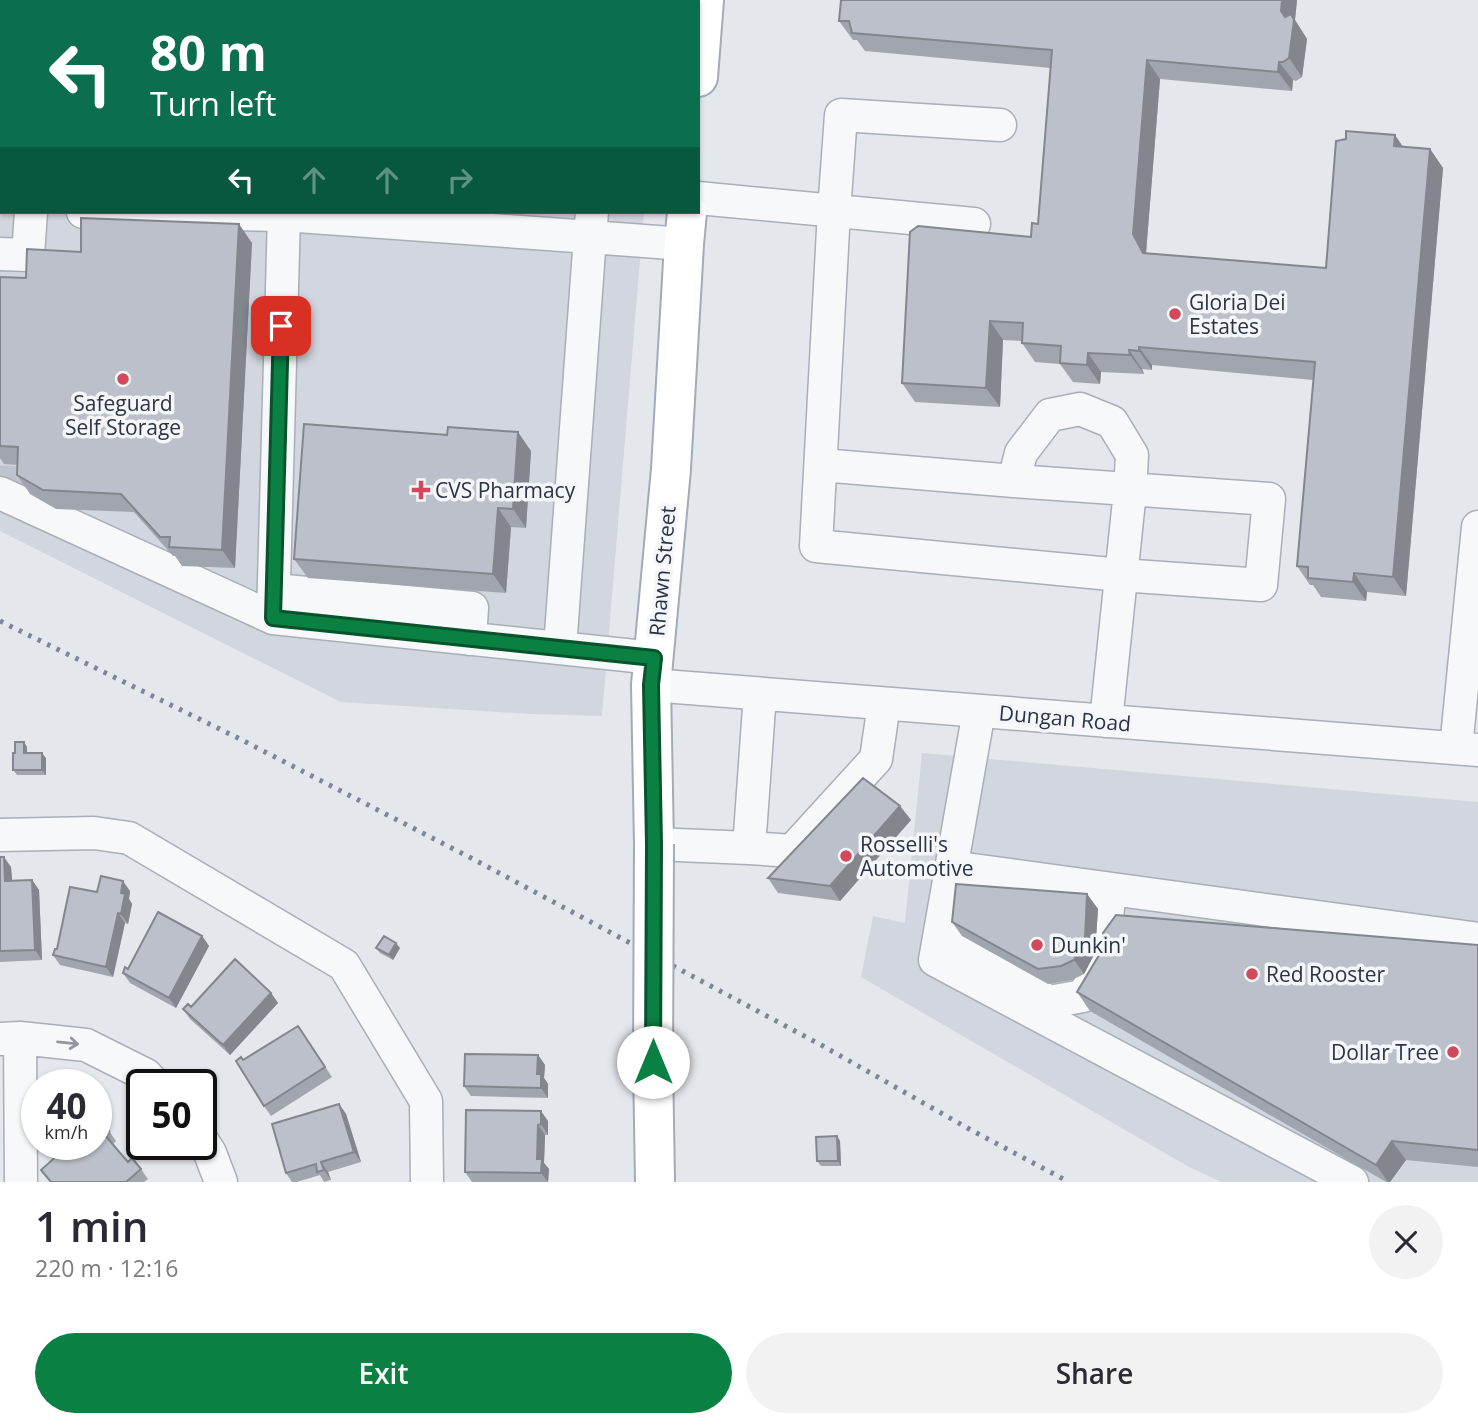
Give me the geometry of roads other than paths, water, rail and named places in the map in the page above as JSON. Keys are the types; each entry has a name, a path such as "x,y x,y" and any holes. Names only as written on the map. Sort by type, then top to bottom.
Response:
{"main road":[{"path":"700,51 704,0"},
{"name":"Rhawn Street","path":"655,1182 652,672 671,469 686,228"}],"street":[{"path":"821,465 1130,491 1269,499 1261,585 1121,575 816,546 841,115 1000,125"},
{"path":"700,198 974,224"},
{"path":"0,254 28,255 31,214"},
{"path":"217,214 324,215 686,228"},
{"path":"274,604 284,215"},
{"path":"560,648 591,225"},
{"path":"1014,481 1021,453 1050,415 1080,409 1112,422 1132,455 1106,721"},
{"name":"Dungan Road","path":"0,493 274,604 470,639 560,648 652,672 760,694 1467,749"},
{"path":"1467,749 1478,527"},
{"path":"749,848 760,694"},
{"path":"654,844 792,852 876,759 884,704"},
{"path":"979,711 950,939 1049,1002 1083,996 1102,965 1110,888"},
{"path":"0,835 94,833 129,838 344,965 426,1101 427,1182"},
{"path":"959,868 1478,939"},
{"path":"959,868 935,960 1352,1182"},
{"path":"21,1182 10,1038 86,1045 134,1069"},
{"path":"213,1160 221,1182"}],"tunnel":[{"path":"12,498 15,421"}],"railway":[{"path":"0,621 240,739 473,859 823,1046 1069,1182"}],"place":[{"name":"Gloria Dei Estates","path":"1175,314"},
{"name":"Safeguard Self Storage","path":"123,379"},
{"name":"CVS Pharmacy","path":"421,490"},
{"name":"Rosselli's Automotive","path":"846,856"},
{"name":"Dunkin'","path":"1037,945"},
{"name":"Red Rooster","path":"1252,974"},
{"name":"Dollar Tree","path":"1453,1052"}]}
